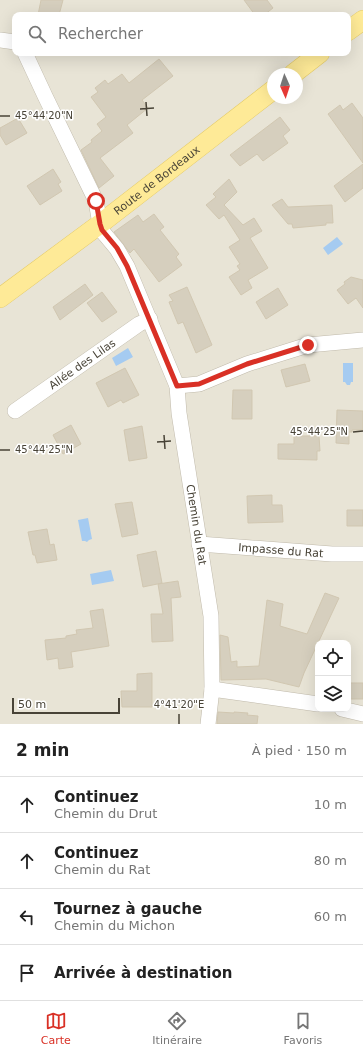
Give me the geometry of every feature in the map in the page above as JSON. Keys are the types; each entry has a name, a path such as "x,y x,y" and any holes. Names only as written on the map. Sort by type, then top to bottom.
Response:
{"main road":[{"path":"351,29 363,20"},
{"path":"301,68 316,56"},
{"name":"Route de Bordeaux","path":"0,298 100,224 267,95"}],"street":[{"path":"0,40 12,42"},
{"path":"26,56 60,130 96,201 100,224"},
{"name":"Chemin du Rat","path":"100,224 102,230 117,248 127,266 177,386 179,413 211,616 212,689 208,724"},
{"name":"Allée des Lilas","path":"15,412 139,324 150,319"},
{"path":"177,386 199,384 247,364 308,345 363,340"},
{"name":"Impasse du Rat","path":"199,544 332,554 363,554"},
{"path":"212,689 315,704"},
{"path":"351,711 363,714"}],"shaded area":[{"path":"0,0 363,0 363,724 0,724"}],"water":[{"path":"337,237 343,244 328,255 323,248"},
{"path":"128,348 133,357 116,366 112,358"},
{"path":"343,363 353,363 353,382 351,382 350,385 343,382"},
{"path":"88,518 92,539 87,542 82,541 78,520"},
{"path":"111,570 114,581 92,585 90,574"}],"building":[{"path":"41,0 63,0 60,12 39,12"},
{"path":"244,0 267,0 273,8 268,12 253,12"},
{"path":"159,59 173,76 142,100 148,108 127,125 133,133 100,158 114,176 99,188 81,150 92,142 91,140 102,131 97,124 106,117 91,97 98,92 95,88 105,80 108,84 122,74 129,83"},
{"path":"352,103 363,118 363,163 328,114 340,105 343,110"},
{"path":"280,117 290,130 283,136 288,143 263,161 257,154 240,166 230,155"},
{"path":"18,118 27,133 6,145 0,135 0,128"},
{"path":"363,164 363,188 345,202 334,186"},
{"path":"53,169 61,182 58,184 62,191 40,205 27,186"},
{"path":"229,179 237,192 224,205 243,225 254,218 262,231 250,238 268,268 248,280 252,288 241,295 229,277 240,270 237,266 240,264 229,247 240,240 224,215 219,219 206,205 216,197 213,194"},
{"path":"282,199 288,207 332,205 333,223 293,228 292,224 288,224 272,205"},
{"path":"154,214 164,227 160,230 179,254 176,257 182,265 159,282 134,249 130,253 114,232 138,215 143,222"},
{"path":"351,277 363,280 363,308 356,298 348,304 337,290"},
{"path":"85,284 93,295 60,320 53,307"},
{"path":"187,287 212,345 196,353 183,322 178,324 169,302 173,301 169,295"},
{"path":"278,288 288,305 266,319 256,302"},
{"path":"102,292 117,312 102,322 87,303"},
{"path":"305,364 310,381 286,387 281,370"},
{"path":"125,368 139,395 123,403 121,400 108,407 96,383"},
{"path":"233,390 252,390 252,419 232,419"},
{"path":"337,410 363,411 363,430 352,430 352,432 349,432 349,444 336,443"},
{"path":"71,425 81,444 63,454 53,435"},
{"path":"142,426 147,458 129,461 124,430"},
{"path":"294,436 319,436 320,451 317,451 317,460 278,459 278,444 294,444"},
{"path":"272,495 272,505 282,505 283,522 248,523 247,496"},
{"path":"132,502 138,534 122,537 115,504"},
{"path":"347,510 363,510 363,526 347,526"},
{"path":"47,529 50,545 54,544 57,560 37,563 35,555 33,555 28,532"},
{"path":"156,551 162,583 143,587 137,555"},
{"path":"178,581 181,597 171,598 173,641 152,642 151,614 163,614 158,584"},
{"path":"325,593 339,598 319,640 315,640 315,649 299,687 266,679 221,680 220,635 228,637 231,662 237,661 237,667 259,666 267,600 283,604 280,626 307,634"},
{"path":"103,609 109,646 71,652 73,667 59,669 58,658 47,660 45,640 66,638 66,636 77,634 76,630 93,628 90,611"},
{"path":"152,673 152,707 122,707 121,691 137,691 137,674"},
{"path":"351,683 363,683 363,699 351,699"},
{"path":"218,712 248,713 247,715 258,716 257,724 217,724"}],"route":[{"path":"96,201 102,230 117,248 127,266 177,386 199,384 247,364 308,345"}]}
